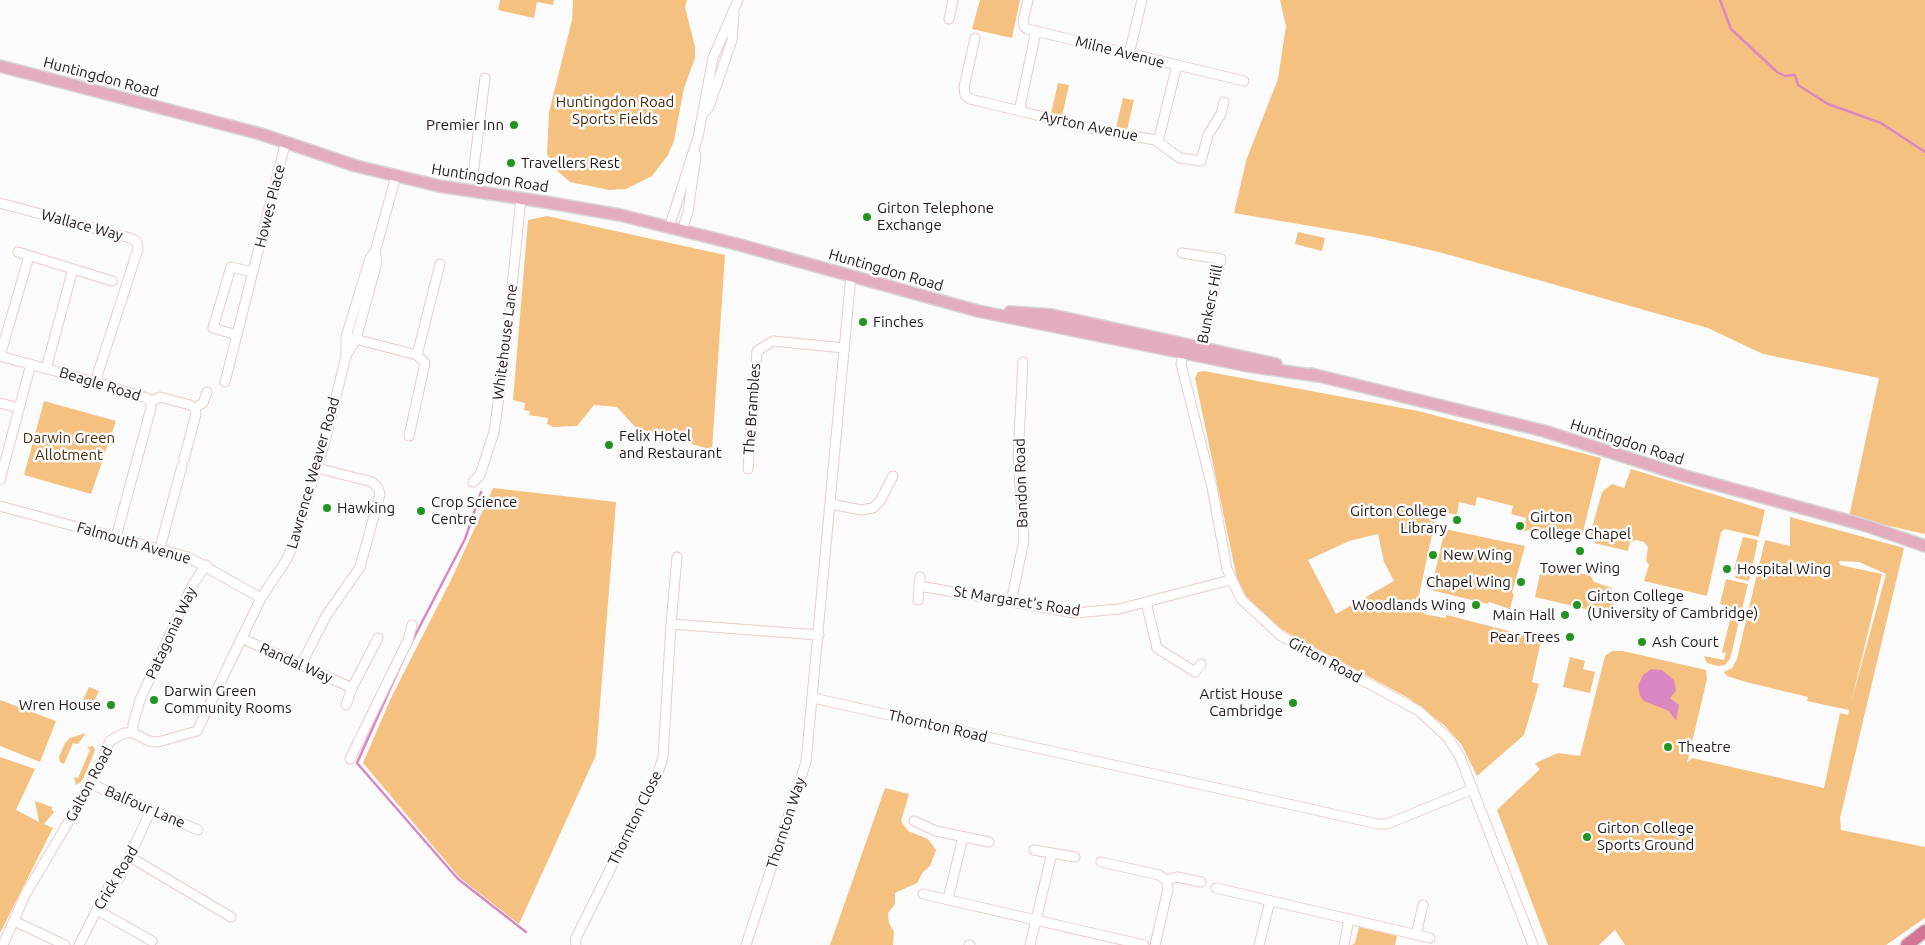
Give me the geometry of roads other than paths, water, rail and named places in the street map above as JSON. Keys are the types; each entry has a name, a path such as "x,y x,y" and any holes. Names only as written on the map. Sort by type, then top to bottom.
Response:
{"highway":[{"path":"1907,945 1925,931"}],"main road":[{"name":"Huntingdon Road","path":"0,66 286,141 356,166 396,176 439,186 620,215 851,275 978,311 1052,315 1184,348 1451,406 1544,431 1685,476 1864,525 1925,546"}],"street":[{"path":"669,228 698,137 703,115 709,107 732,40 738,0"},
{"path":"949,19 953,0"},
{"path":"1028,0 1024,26 1036,31"},
{"path":"1129,54 1142,0"},
{"name":"Milne Avenue","path":"1036,31 1244,81"},
{"name":"Ayrton Avenue","path":"1024,112 1020,103 1036,31"},
{"name":"Ayrton Avenue","path":"975,38 964,87 965,95 970,99 1094,130 1100,128 1155,140 1180,158 1198,162 1204,158 1208,136 1221,114 1224,102"},
{"name":"Ayrton Avenue","path":"1155,140 1161,135 1178,66"},
{"path":"473,175 485,78"},
{"path":"682,231 695,171 698,137"},
{"name":"Howes Place","path":"225,382 286,141"},
{"name":"Lawrence Weaver Road","path":"241,638 261,598 287,559 294,543 317,468 346,356 346,337 370,258 375,252 396,176"},
{"name":"Whitehouse Lane","path":"473,482 480,475 494,432 506,346 521,198"},
{"name":"Wallace Way","path":"0,203 130,238 137,242 138,248 98,373 97,379 99,383"},
{"path":"18,252 112,281"},
{"name":"Lawrence Weaver Road","path":"346,356 356,339 377,262 375,252"},
{"name":"Bunkers Hill","path":"1182,253 1220,259 1201,351"},
{"path":"0,356 28,256"},
{"path":"417,355 440,264"},
{"path":"237,335 213,328 230,266 253,272"},
{"path":"46,368 73,269"},
{"path":"813,698 851,275"},
{"path":"346,337 417,355 425,364 408,436"},
{"name":"The Brambles","path":"748,469 757,351 773,341 844,348"},
{"name":"Girton Road","path":"1184,348 1181,364 1205,455 1230,580 1241,599 1281,636 1419,711 1448,738 1460,757 1473,789 1532,945"},
{"name":"Beagle Road","path":"0,356 99,383 147,398 150,402 151,408 116,536"},
{"name":"Bandon Road","path":"1011,602 1024,540 1018,457 1023,362"},
{"path":"0,480 3,460 31,364"},
{"path":"194,408 203,403 207,392"},
{"path":"150,402 160,397 190,405 194,408 196,414 160,548"},
{"path":"0,403 19,408"},
{"path":"301,665 326,616 360,567 380,494 378,488 372,482 317,468"},
{"path":"831,504 861,510 873,508 880,501 892,476"},
{"name":"Falmouth Avenue","path":"0,506 160,548 206,565 261,598"},
{"name":"Thornton Close","path":"576,945 575,940 658,773 663,757 677,557"},
{"name":"Patagonia Way","path":"133,733 133,724 140,700 192,586 206,565"},
{"name":"St Margaret's Road","path":"918,600 919,582 1011,602 1075,613 1119,609 1230,580"},
{"path":"1146,602 1157,648 1195,672 1201,664"},
{"path":"671,624 819,635"},
{"path":"350,759 408,640 412,625"},
{"path":"133,733 149,741 158,742 197,731 241,638"},
{"name":"Randal Way","path":"241,638 352,688"},
{"path":"346,706 352,688 378,638"},
{"name":"Thornton Road","path":"813,698 1378,824 1387,824 1473,789"},
{"name":"Thornton Way","path":"746,945 806,762 813,698"},
{"name":"Galton Road","path":"3,945 26,894 91,784 110,741 124,733 133,733"},
{"name":"Balfour Lane","path":"91,784 198,830"},
{"name":"Crick Road","path":"79,945 109,886 119,879 151,810"},
{"path":"914,821 936,831 988,842"},
{"path":"948,899 963,837"},
{"path":"1034,850 1075,857"},
{"path":"1030,945 1052,853"},
{"path":"130,857 231,917"},
{"path":"1101,862 1159,875 1166,880 1168,888 1155,945"},
{"path":"1166,880 1177,877 1201,882"},
{"path":"1216,888 1430,938"},
{"path":"923,894 1144,945"},
{"path":"1260,945 1270,901"},
{"path":"1416,934 1423,905"},
{"path":"97,910 152,941"},
{"path":"1344,945 1349,919"},
{"path":"14,921 65,945"}],"waterway":[{"path":"1720,0 1731,29 1777,72 1785,76 1795,75 1798,85 1828,104 1881,123 1925,152"},
{"path":"481,492 465,539 407,651 357,763 458,879 526,932"}],"place":[{"name":"Premier Inn","path":"514,125"},
{"name":"Travellers Rest","path":"511,163"},
{"name":"Girton Telephone Exchange","path":"867,217"},
{"name":"Finches","path":"863,322"},
{"name":"Felix Hotel and Restaurant","path":"609,445"},
{"name":"Hawking","path":"327,508"},
{"name":"Crop Science Centre","path":"421,511"},
{"name":"Girton College Library","path":"1457,520"},
{"name":"Girton College Chapel","path":"1520,526"},
{"name":"Tower Wing","path":"1580,551"},
{"name":"New Wing","path":"1433,555"},
{"name":"Hospital Wing","path":"1727,569"},
{"name":"Chapel Wing","path":"1521,582"},
{"name":"Woodlands Wing","path":"1476,605"},
{"name":"Girton College (University of Cambridge)","path":"1577,605"},
{"name":"Main Hall","path":"1565,615"},
{"name":"Pear Trees","path":"1570,637"},
{"name":"Ash Court","path":"1642,642"},
{"name":"Darwin Green Community Rooms","path":"154,700"},
{"name":"Artist House Cambridge","path":"1293,703"},
{"name":"Wren House","path":"111,705"},
{"name":"Theatre","path":"1668,747"},
{"name":"Girton College Sports Ground","path":"1587,837"}],"park label":[{"name":"Huntingdon Road Sports Fields","path":"615,110"},
{"name":"Darwin Green Allotment","path":"69,446"}]}
